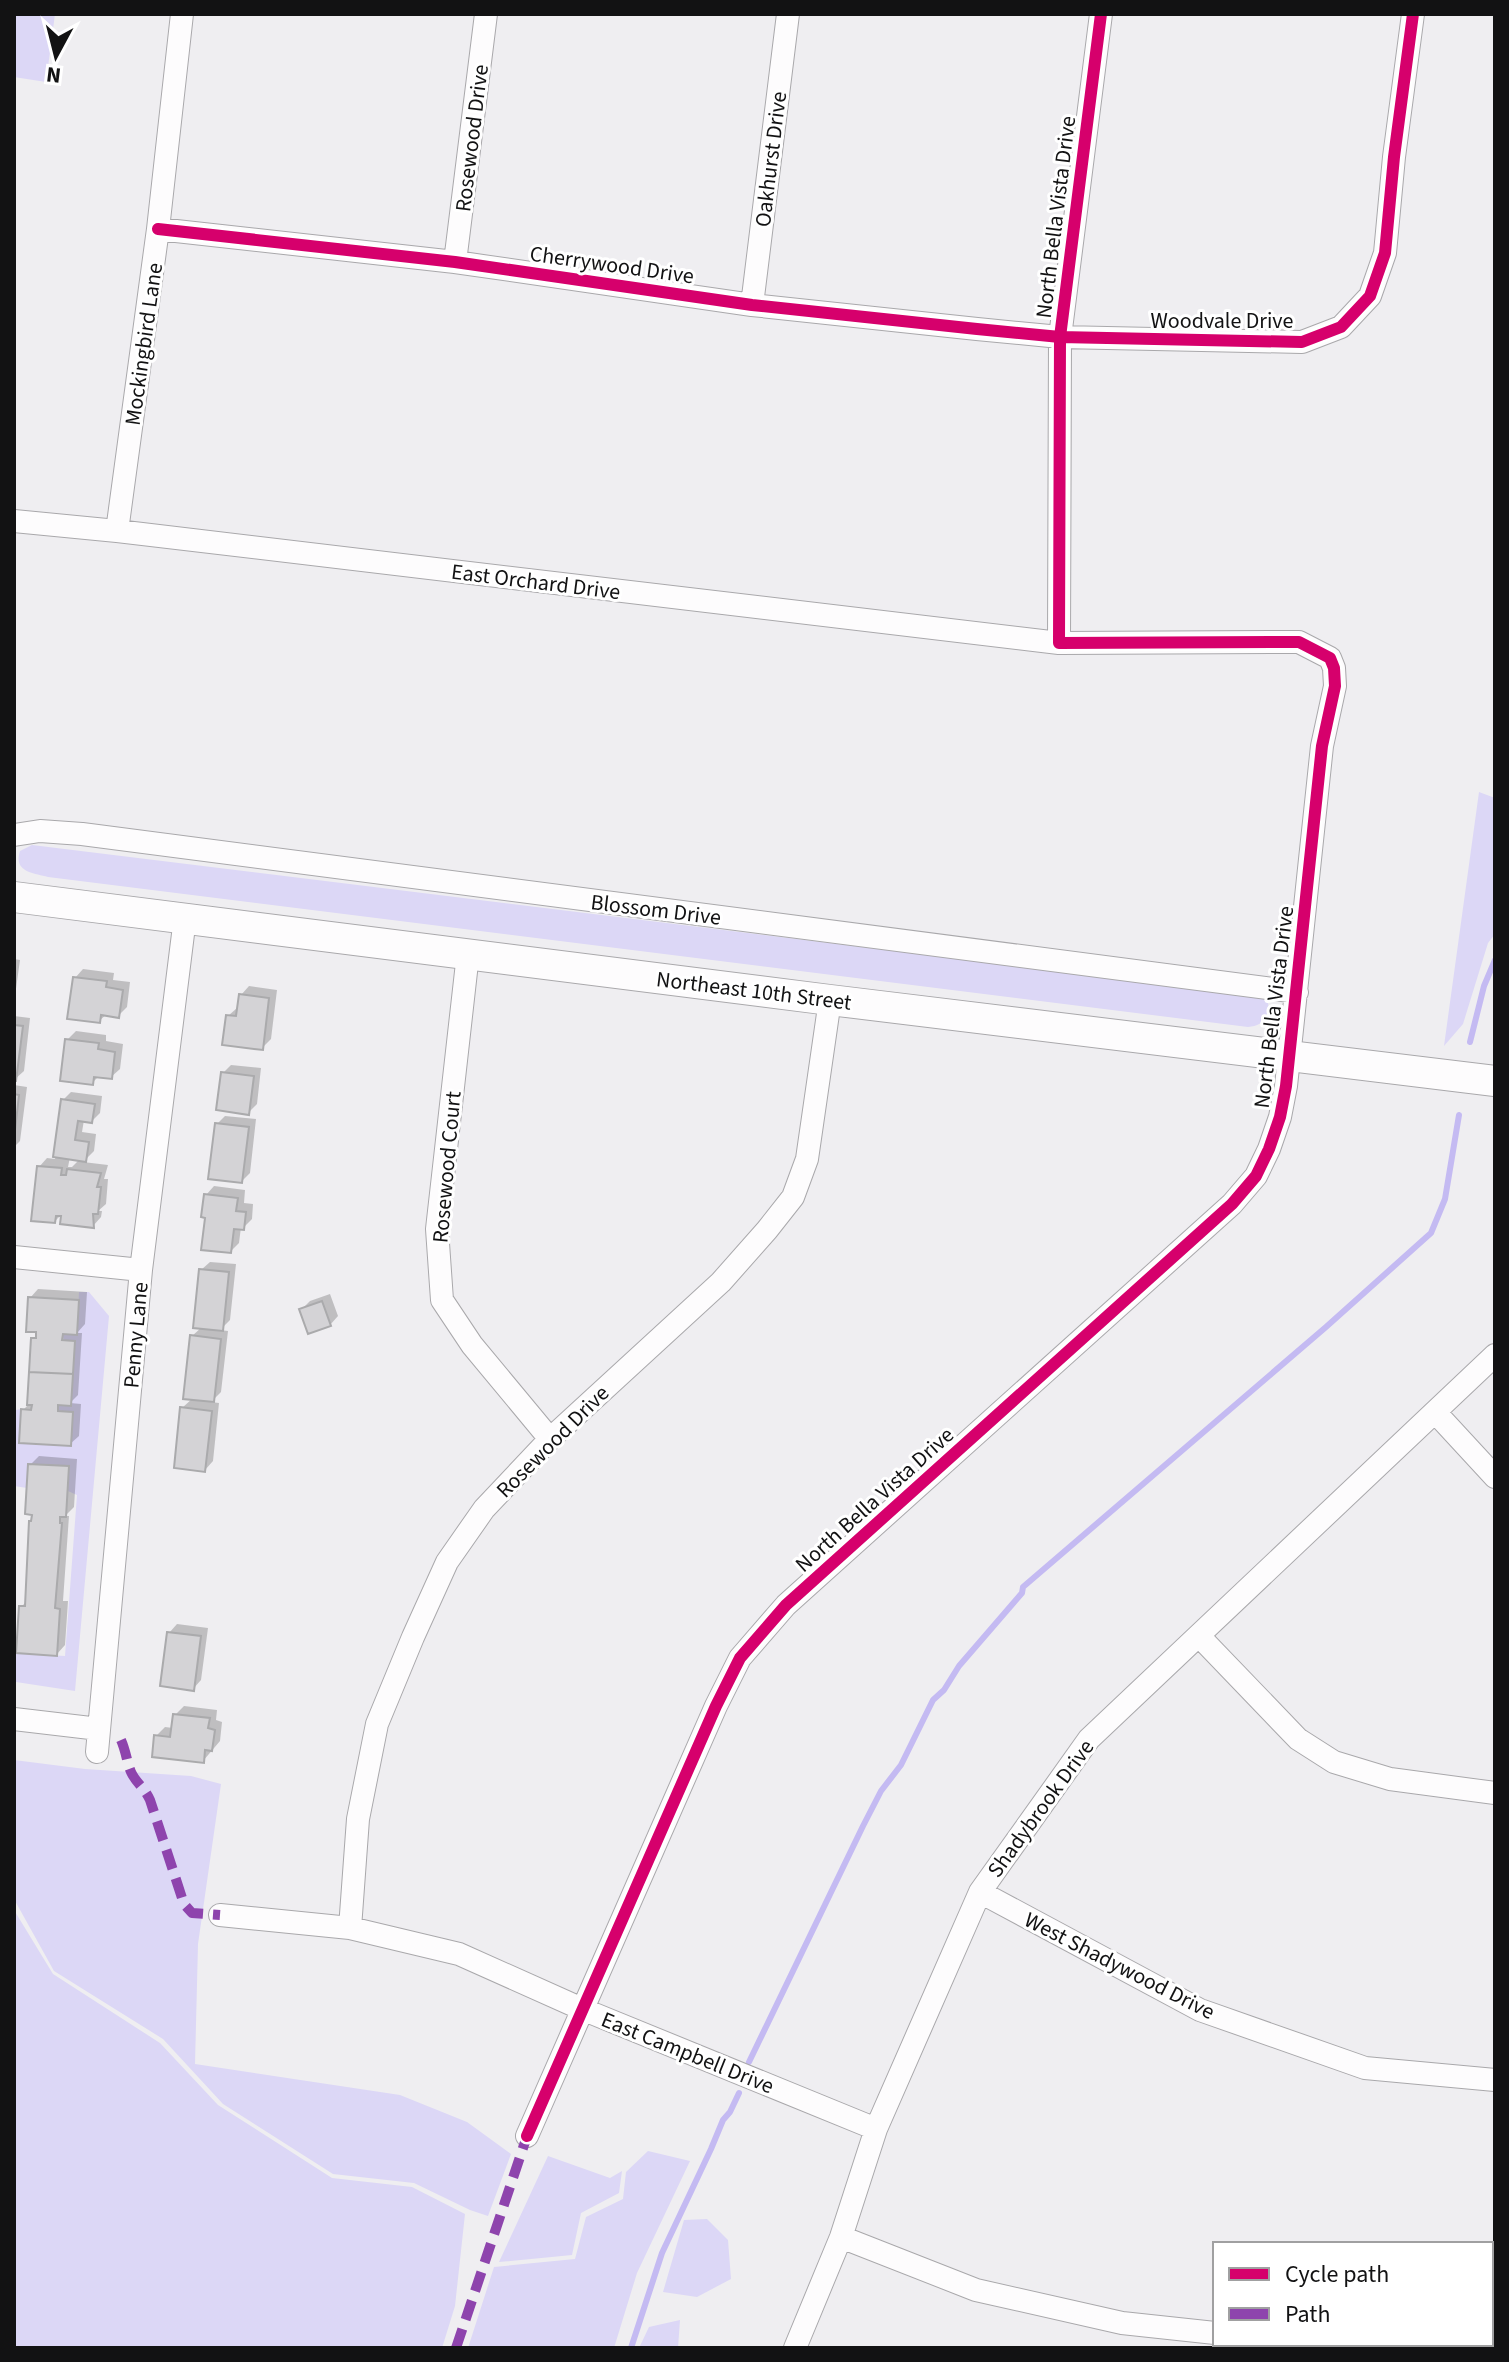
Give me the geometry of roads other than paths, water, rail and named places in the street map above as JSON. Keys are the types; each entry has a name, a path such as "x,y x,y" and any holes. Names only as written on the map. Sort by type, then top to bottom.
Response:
{"main road":[{"name":"Northeast 10th Street","path":"14,897 1495,1081"}],"street":[{"name":"Mockingbird Lane","path":"117,531 158,229 182,14"},
{"name":"Rosewood Drive","path":"455,262 486,14"},
{"name":"Oakhurst Drive","path":"752,305 788,14"},
{"name":"North Bella Vista Drive","path":"527,2136 740,1658 786,1605 1232,1204 1256,1176 1280,1117 1290,1056 1322,746 1335,686 1330,658 1299,642 1059,643 1060,337 1101,14"},
{"name":"Woodvale Drive","path":"1060,337 1302,342 1341,327 1370,296 1385,253 1413,14"},
{"name":"Cherrywood Drive","path":"158,229 455,262 752,305 1060,337"},
{"name":"East Orchard Drive","path":"14,521 1059,643"},
{"name":"Blossom Drive","path":"14,835 40,831 82,834 1297,992"},
{"name":"Penny Lane","path":"97,1752 141,1270 185,918"},
{"name":"Rosewood Court","path":"468,954 437,1229 442,1300 472,1345 550,1439"},
{"name":"Rosewood Drive","path":"350,1928 358,1819 377,1724 447,1562 484,1509 550,1439 721,1282 793,1197 807,1159 830,1000"},
{"path":"14,1257 141,1270"},
{"name":"Shadybrook Drive","path":"795,2348 841,2237 876,2129 980,1892 1089,1739 1495,1355"},
{"path":"1435,1412 1495,1477"},
{"path":"1199,1636 1298,1739 1334,1762 1390,1779 1495,1793"},
{"path":"14,1719 99,1729"},
{"name":"West Shadywood Drive","path":"980,1892 1200,2010 1365,2068 1495,2080"},
{"name":"East Campbell Drive","path":"220,1915 350,1928 459,1954 582,2009 876,2129"},
{"path":"841,2237 976,2290 1122,2323 1213,2333"}],"waterway":[{"path":"1470,1042 1484,986 1495,960"},
{"path":"749,2062 863,1826 881,1791 901,1765 933,1700 1022,1593 1023,1587 1431,1233 1445,1199 1459,1115"},
{"path":"631,2348 662,2253 723,2120 739,2093"}]}
